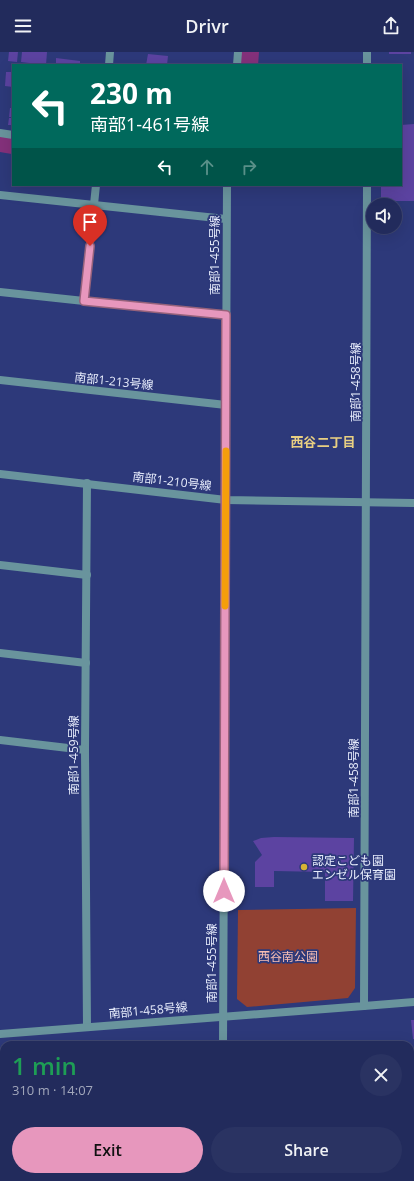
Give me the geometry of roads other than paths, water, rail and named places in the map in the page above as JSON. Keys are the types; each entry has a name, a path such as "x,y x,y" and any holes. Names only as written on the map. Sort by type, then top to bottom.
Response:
{"street":[{"path":"109,64 110,52"},
{"path":"237,64 238,52"},
{"path":"367,52 367,64"},
{"path":"0,133 12,135"},
{"path":"84,301 96,186"},
{"name":"南部1-455号線","path":"223,1041 227,186"},
{"name":"南部1-458号線","path":"0,1034 364,1006 367,186"},
{"path":"0,195 226,219"},
{"path":"0,292 226,315"},
{"name":"南部1-213号線","path":"0,380 226,405"},
{"name":"南部1-210号線","path":"0,474 226,500 414,503"},
{"name":"南部1-459号線","path":"87,483 85,750 87,1027"},
{"path":"0,565 87,575"},
{"path":"0,653 86,663"},
{"path":"0,740 85,750"},
{"path":"364,1006 414,1002"}],"waterway":[{"path":"249,64 250,52"},
{"path":"0,143 12,145"}],"place":[{"name":"認定こども園 エンゼル保育園","path":"304,867"}],"district":[{"name":"西谷二丁目","path":"323,442"}],"park label":[{"name":"西谷南公園","path":"288,956"}]}
